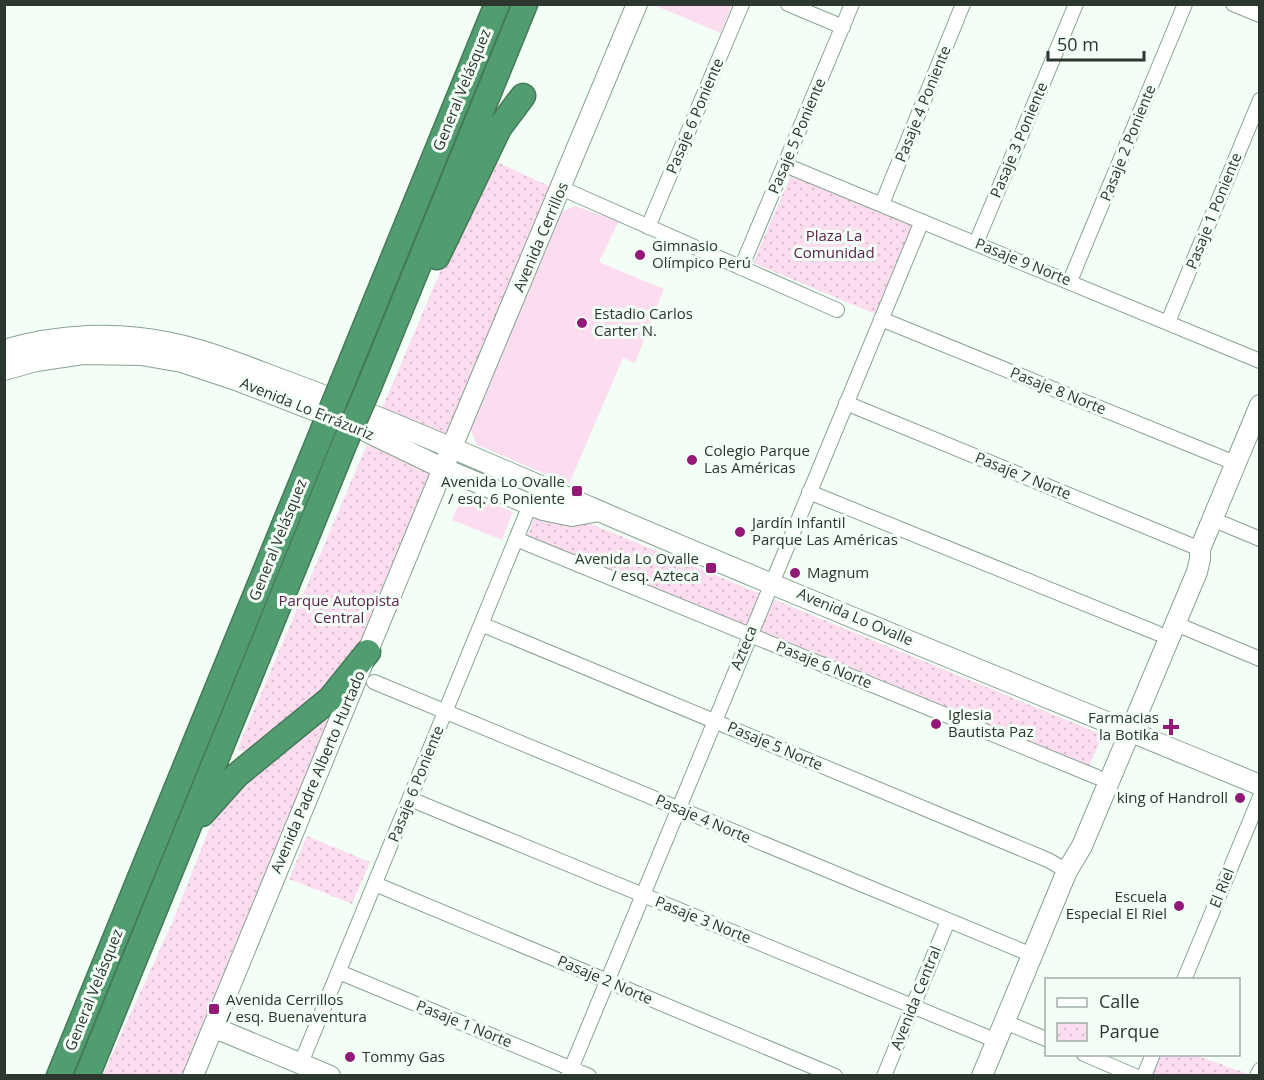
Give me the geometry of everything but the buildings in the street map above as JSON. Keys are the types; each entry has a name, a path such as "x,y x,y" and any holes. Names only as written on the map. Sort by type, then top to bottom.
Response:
{"highway":[{"name":"General Velásquez","path":"59,1076 497,4"},
{"name":"General Velásquez","path":"87,1076 525,4"},
{"path":"387,341 441,250 499,128 523,96"},
{"path":"181,846 206,808 229,783 324,704 340,688 368,652"}],"main road":[{"name":"Avenida Cerrillos","path":"442,468 637,4"},
{"name":"Avenida Lo Errázuriz","path":"4,351 37,342 76,336 122,336 173,343 220,357 305,388 389,421 451,449"},
{"name":"Avenida Lo Errázuriz","path":"4,370 36,361 94,354 141,355 182,362 236,380 347,423 442,468 530,505 572,516 599,511"},
{"path":"982,1076 1067,871 1079,852 1125,729 1157,633 1187,564 1200,549 1258,414"},
{"name":"Avenida Lo Ovalle","path":"451,449 1260,785"},
{"name":"Avenida Padre Alberto Hurtado","path":"193,1076 442,468"},
{"path":"1067,871 1068,849 1097,777 1125,729 1176,624 1197,572 1200,549"},
{"path":"213,1027 330,1076"}],"street":[{"name":"Pasaje 6 Poniente","path":"648,227 742,4"},
{"path":"788,4 843,27"},
{"name":"Pasaje 5 Poniente","path":"741,268 852,4"},
{"name":"Pasaje 4 Poniente","path":"882,204 963,4"},
{"name":"Pasaje 3 Poniente","path":"976,243 1076,4"},
{"name":"Pasaje 2 Poniente","path":"1070,281 1185,4"},
{"path":"1233,4 1260,15"},
{"name":"Pasaje 1 Poniente","path":"1168,322 1260,100"},
{"name":"Pasaje 9 Norte","path":"785,165 1260,361"},
{"path":"561,188 837,310"},
{"name":"Azteca","path":"569,1072 922,221"},
{"name":"Pasaje 8 Norte","path":"881,319 1235,463"},
{"name":"Pasaje 7 Norte","path":"846,403 1200,549"},
{"path":"809,492 1157,633"},
{"name":"Pasaje 6 Poniente","path":"301,1063 530,505"},
{"path":"1212,519 1260,538"},
{"name":"Pasaje 6 Norte","path":"516,539 1097,777"},
{"name":"Pasaje 5 Norte","path":"482,624 1048,860 1067,871"},
{"path":"1176,624 1260,659"},
{"name":"Pasaje 4 Norte","path":"374,682 1032,955"},
{"name":"El Riel","path":"1185,978 1260,797"},
{"name":"Pasaje 3 Norte","path":"410,799 997,1041"},
{"name":"Pasaje 2 Norte","path":"375,884 835,1076"},
{"name":"Avenida Central","path":"884,1076 948,921"},
{"name":"Pasaje 1 Norte","path":"339,972 569,1072 590,1076"},
{"path":"1005,1022 1045,1038"},
{"path":"1089,1056 1135,1076"},
{"path":"1144,1076 1152,1056"},
{"path":"1257,1076 1260,1070"}],"green space":[{"path":"656,4 732,5 721,33 656,6"},
{"name":"Parque Autopista Central","path":"493,160 549,186 381,611 349,669 250,752 237,750 457,232"},
{"name":"Plaza La Comunidad","path":"791,175 915,227 878,315 753,263"},
{"name":"Estadio Carlos Carter N.","path":"575,206 619,221 599,262 664,289 635,363 623,358 569,484 477,445 469,425 561,212"},
{"path":"464,492 513,512 502,540 452,520"},
{"path":"535,515 579,519 1103,735 1088,768 527,536"},
{"path":"343,700 184,1075 102,1076 172,923 210,827 227,799"},
{"path":"307,836 370,862 352,904 289,879"},
{"path":"1160,1056 1198,1056 1251,1075 1152,1076"}],"place":[{"name":"Gimnasio Olímpico Perú","path":"640,255"},
{"name":"Estadio Carlos Carter N.","path":"582,323"},
{"name":"Colegio Parque Las Américas","path":"692,460"},
{"name":"Avenida Lo Ovalle / esq. 6 Poniente","path":"577,491"},
{"name":"Jardín Infantil Parque Las Américas","path":"740,532"},
{"name":"Avenida Lo Ovalle / esq. Azteca","path":"711,568"},
{"name":"Magnum","path":"795,573"},
{"name":"Iglesia Bautista Paz","path":"936,724"},
{"name":"Farmacias la Botika","path":"1171,727"},
{"name":"king of Handroll","path":"1240,798"},
{"name":"Escuela Especial El Riel","path":"1179,906"},
{"name":"Avenida Cerrillos / esq. Buenaventura","path":"214,1009"},
{"name":"Tommy Gas","path":"350,1057"}]}
